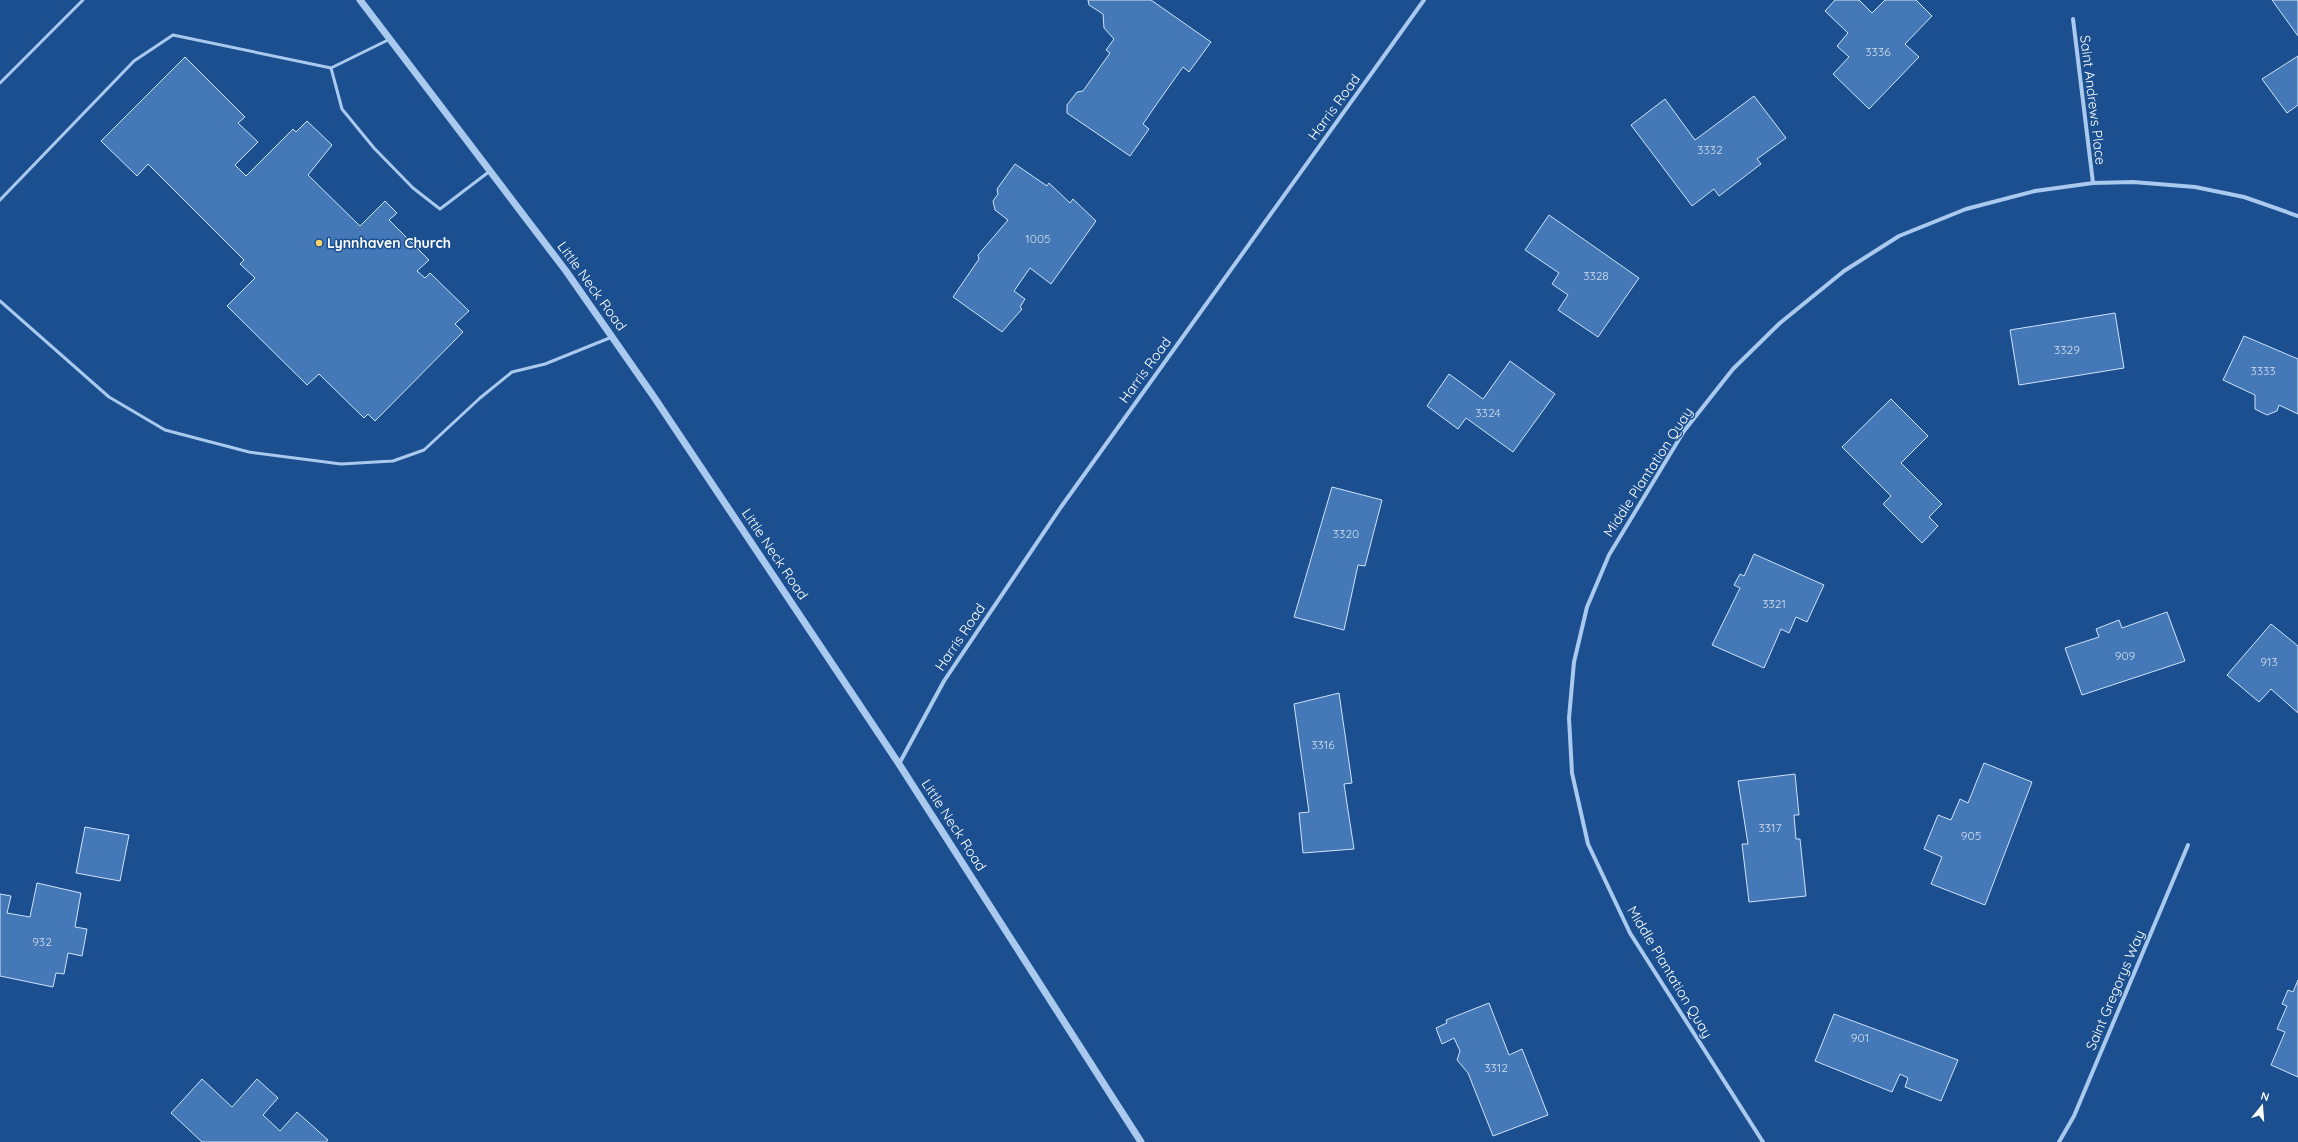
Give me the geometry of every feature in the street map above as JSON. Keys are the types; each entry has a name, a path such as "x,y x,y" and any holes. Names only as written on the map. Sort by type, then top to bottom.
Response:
{"street":[{"name":"Little Neck Road","path":"360,0 566,271 612,337 899,764 1141,1142"},
{"name":"Harris Road","path":"899,764 944,681 1061,507 1424,0"},
{"name":"Saint Andrews Place","path":"2072,19 2093,183"},
{"name":"Middle Plantation Quay","path":"1763,1142 1630,933 1588,844 1572,773 1569,718 1574,662 1587,607 1609,555 1684,431 1733,369 1780,323 1844,271 1899,236 1966,209 2035,191 2093,183 2133,182 2195,187 2244,197 2298,216"},
{"name":"Saint Gregorys Way","path":"2059,1142 2074,1116 2188,845"}],"lane":[{"path":"0,82 83,0"},
{"path":"0,200 134,61 173,35 331,68 390,39"},
{"path":"331,68 342,109 374,148 413,188 440,209 490,171"},
{"path":"0,301 109,397 165,430 249,452 341,464 393,461 424,450 480,398 512,372 545,364 612,337"}],"building":[{"path":"1088,0 1151,0 1211,42 1189,72 1183,67 1156,105 1143,124 1149,129 1130,156 1067,113 1067,105 1077,92 1083,91 1110,53 1106,50 1114,39 1104,28 1103,14 1089,5"},
{"path":"1835,0 1859,0 1872,13 1885,0 1916,0 1932,16 1905,44 1919,57 1869,109 1833,74 1849,57 1837,46 1848,33 1825,11"},
{"path":"2272,0 2298,0 2298,36"},
{"path":"2298,56 2298,105 2287,113 2262,79"},
{"name":"Lynnhaven Church","path":"185,57 245,117 238,123 258,142 235,165 246,176 293,129 296,132 307,121 332,145 308,175 360,226 385,201 397,213 389,220 429,260 417,271 425,278 430,273 469,311 455,324 463,332 375,421 368,414 364,418 319,374 307,385 227,306 255,278 240,264 244,260 148,164 137,176 101,141"},
{"path":"1754,96 1786,138 1757,159 1761,164 1719,196 1714,189 1692,206 1631,125 1665,99 1695,140"},
{"path":"1015,164 1047,186 1049,183 1070,203 1073,199 1096,221 1051,284 1030,268 1014,291 1025,299 1020,307 1022,309 1002,332 953,297 979,259 978,255 1008,220 995,210 993,201 998,194 997,189"},
{"path":"1549,215 1639,278 1598,337 1558,310 1568,295 1552,284 1559,273 1525,250"},
{"path":"2115,313 2124,368 2019,385 2010,330"},
{"path":"2244,336 2298,359 2298,414 2279,405 2277,411 2267,415 2255,409 2255,395 2223,380"},
{"path":"1510,361 1555,394 1513,452 1466,418 1458,429 1427,406 1449,374 1483,399"},
{"path":"1891,399 1928,436 1901,463 1942,504 1929,517 1938,526 1922,543 1883,504 1891,496 1842,447"},
{"path":"1332,487 1382,500 1365,566 1358,565 1344,630 1294,617"},
{"path":"1754,554 1824,585 1807,622 1796,617 1789,633 1781,629 1764,668 1712,645 1740,588 1734,585 1740,574 1744,576"},
{"path":"2167,612 2185,661 2082,695 2065,648 2099,637 2096,629 2119,620 2122,628"},
{"path":"2271,624 2298,646 2298,713 2271,689 2259,702 2227,675"},
{"path":"1339,693 1352,783 1344,784 1354,849 1303,853 1299,813 1309,812 1294,704"},
{"path":"1984,763 2032,782 1985,905 1931,884 1942,857 1924,849 1938,815 1951,820 1960,799 1968,803"},
{"path":"1795,774 1799,815 1794,815 1796,839 1800,839 1806,896 1749,902 1742,844 1748,844 1738,781"},
{"path":"85,827 129,835 120,881 76,873"},
{"path":"37,883 81,893 75,927 87,929 82,956 68,953 64,974 56,973 53,987 0,976 0,894 11,896 7,913 30,917"},
{"path":"2298,980 2298,1077 2271,1065 2285,1032 2277,1029 2287,1006 2282,1004 2288,990 2293,992"},
{"path":"1489,1003 1509,1055 1522,1049 1548,1115 1493,1136 1468,1073 1457,1060 1460,1051 1454,1038 1442,1044 1436,1028 1447,1023 1446,1020"},
{"path":"1834,1014 1958,1060 1941,1101 1905,1087 1908,1078 1900,1074 1892,1092 1815,1061"},
{"path":"202,1079 232,1107 257,1079 278,1098 263,1115 280,1131 297,1112 328,1140 326,1142 202,1142 171,1113"}],"place":[{"name":"Lynnhaven Church","path":"319,243"}]}
